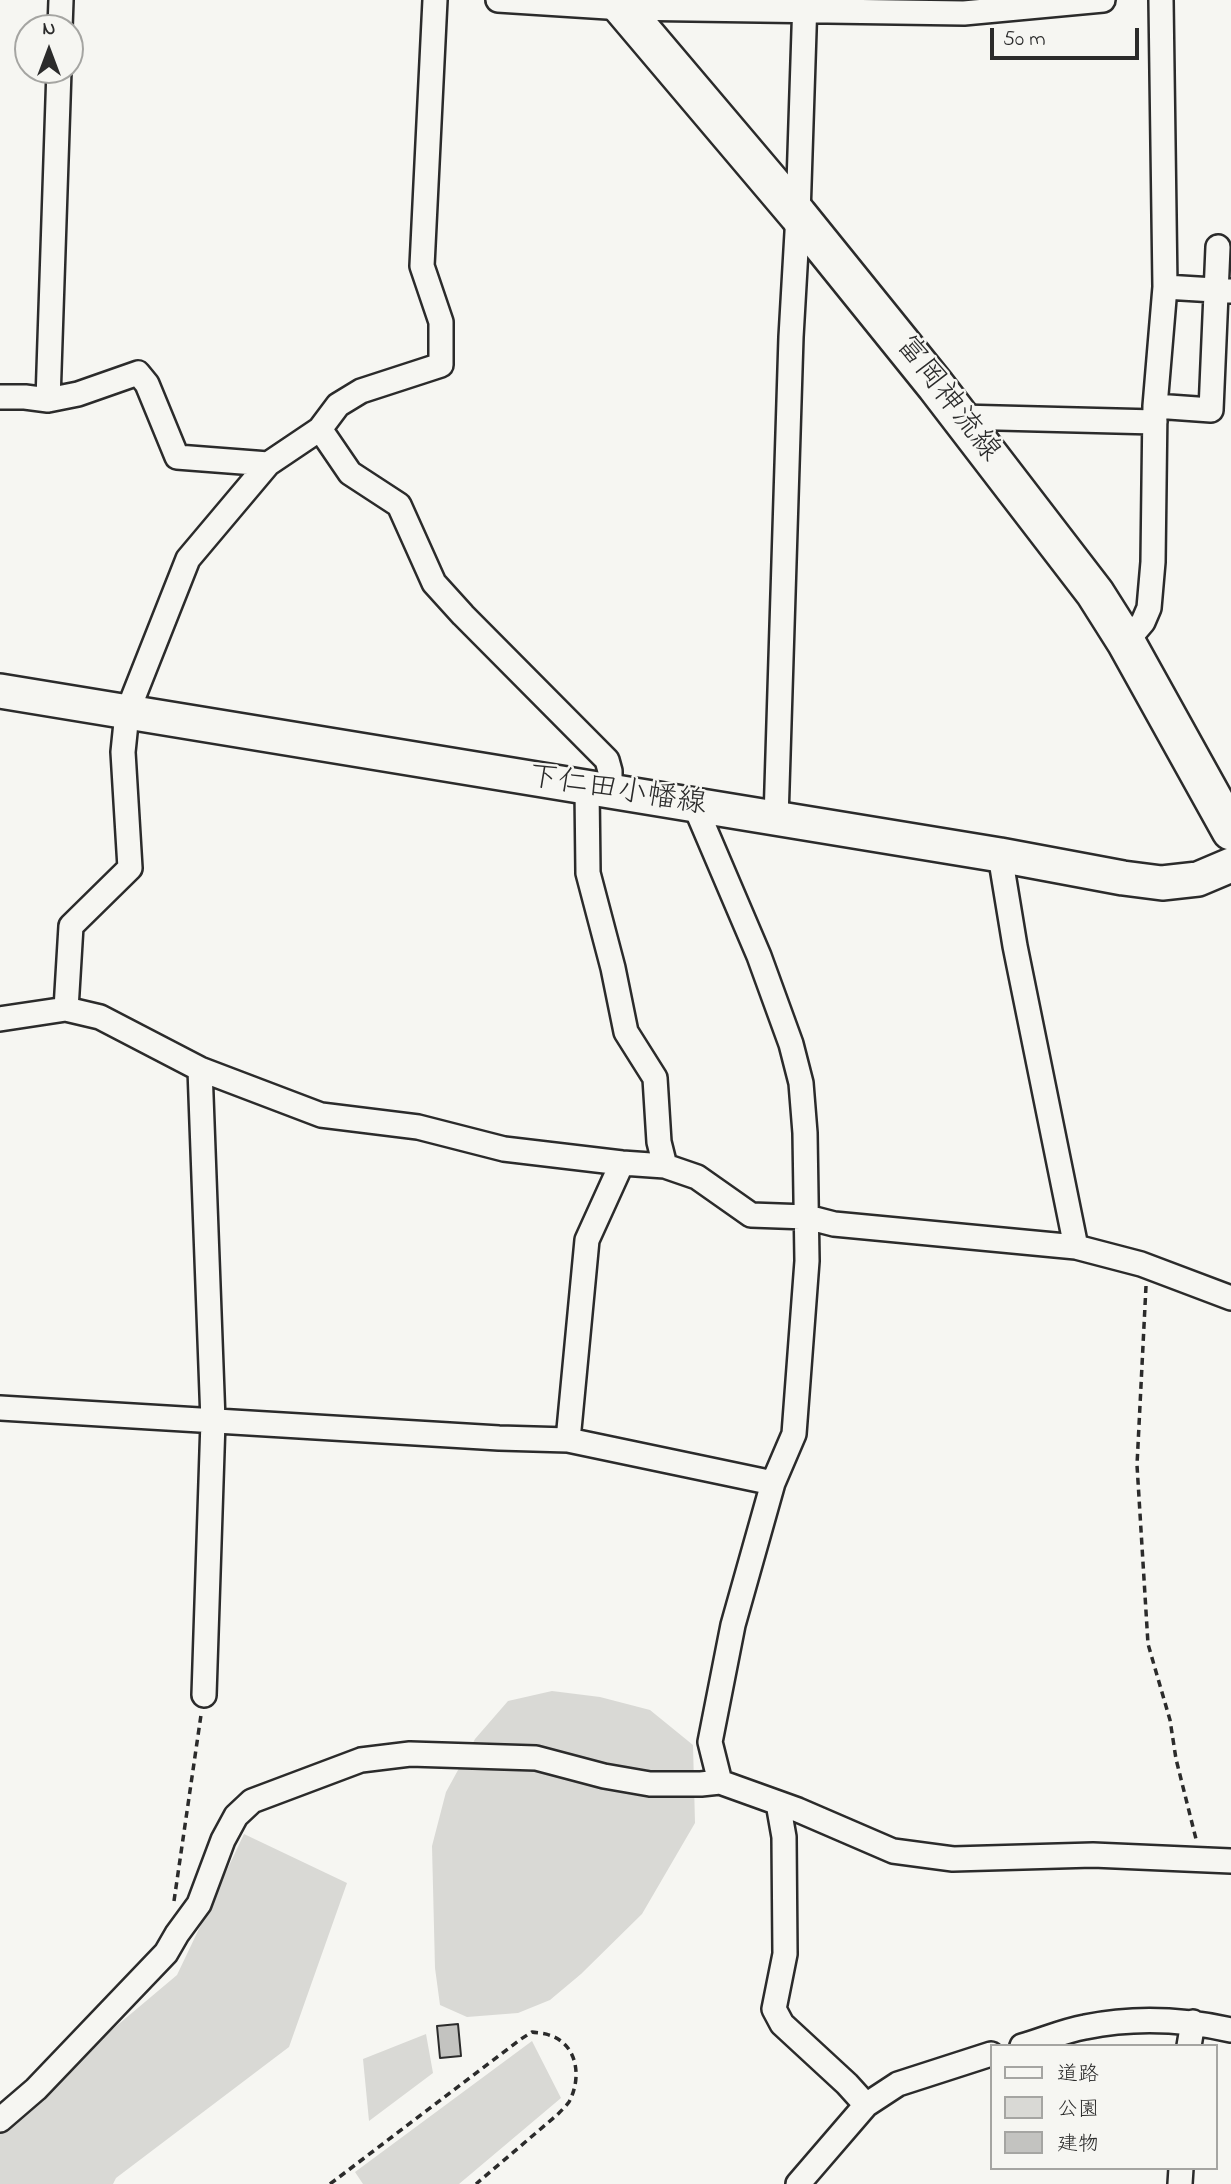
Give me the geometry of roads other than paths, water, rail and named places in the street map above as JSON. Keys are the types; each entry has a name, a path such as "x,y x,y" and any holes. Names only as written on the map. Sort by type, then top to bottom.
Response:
{"main road":[{"name":"富岡神流線","path":"619,4 798,215 960,417 1095,593 1126,642 1231,831"},
{"name":"下仁田小幡線","path":"0,691 1000,855 1124,878 1162,883 1198,879 1231,865"}],"street":[{"path":"66,1009 71,926 130,868 123,752 127,713 188,559 268,464 320,429 338,405 361,391 442,365 442,322 422,266 435,0"},
{"path":"498,0 805,5 964,13 1103,0"},
{"path":"1126,642 1143,622 1149,608 1153,562 1155,414 1165,287 1161,0"},
{"path":"776,819 791,337 805,5"},
{"path":"48,400 59,84"},
{"path":"960,417 1155,414 1211,410 1224,290 1218,247"},
{"path":"1165,287 1224,290"},
{"path":"0,397 48,400 90,391 138,373 147,384 177,457 268,464"},
{"path":"320,429 349,473 399,505 434,583 607,760 610,771 598,790 588,873 613,968 626,1032 655,1078 659,1142 665,1166"},
{"path":"695,806 759,956 791,1044 801,1083 805,1133 807,1261 794,1434 773,1483 733,1625 710,1742 720,1782"},
{"path":"1000,855 1015,946 1076,1247"},
{"path":"0,1019 66,1009 100,1017 200,1069 321,1115 418,1127 504,1149 665,1166 697,1177 751,1215 807,1217 834,1224 1076,1247 1147,1267 1231,1297"},
{"path":"200,1069 213,1421 204,1695"},
{"path":"568,1440 587,1240 622,1163"},
{"path":"0,1408 568,1440 773,1483"},
{"path":"0,2120 36,2089 166,1953 199,1904 223,1840 236,1816 244,1808 252,1801 361,1760 410,1754 536,1758 604,1776 650,1784 720,1782 893,1851 953,1859 1093,1855 1231,1861"},
{"path":"778,1803 783,1837 785,1954 774,2009 782,2024 866,2105"},
{"path":"1028,2044 1083,2027 1130,2021 1193,2022 1231,2030"},
{"path":"1189,2044 1193,2022"},
{"path":"798,2184 866,2105 898,2084 990,2054"}]}
